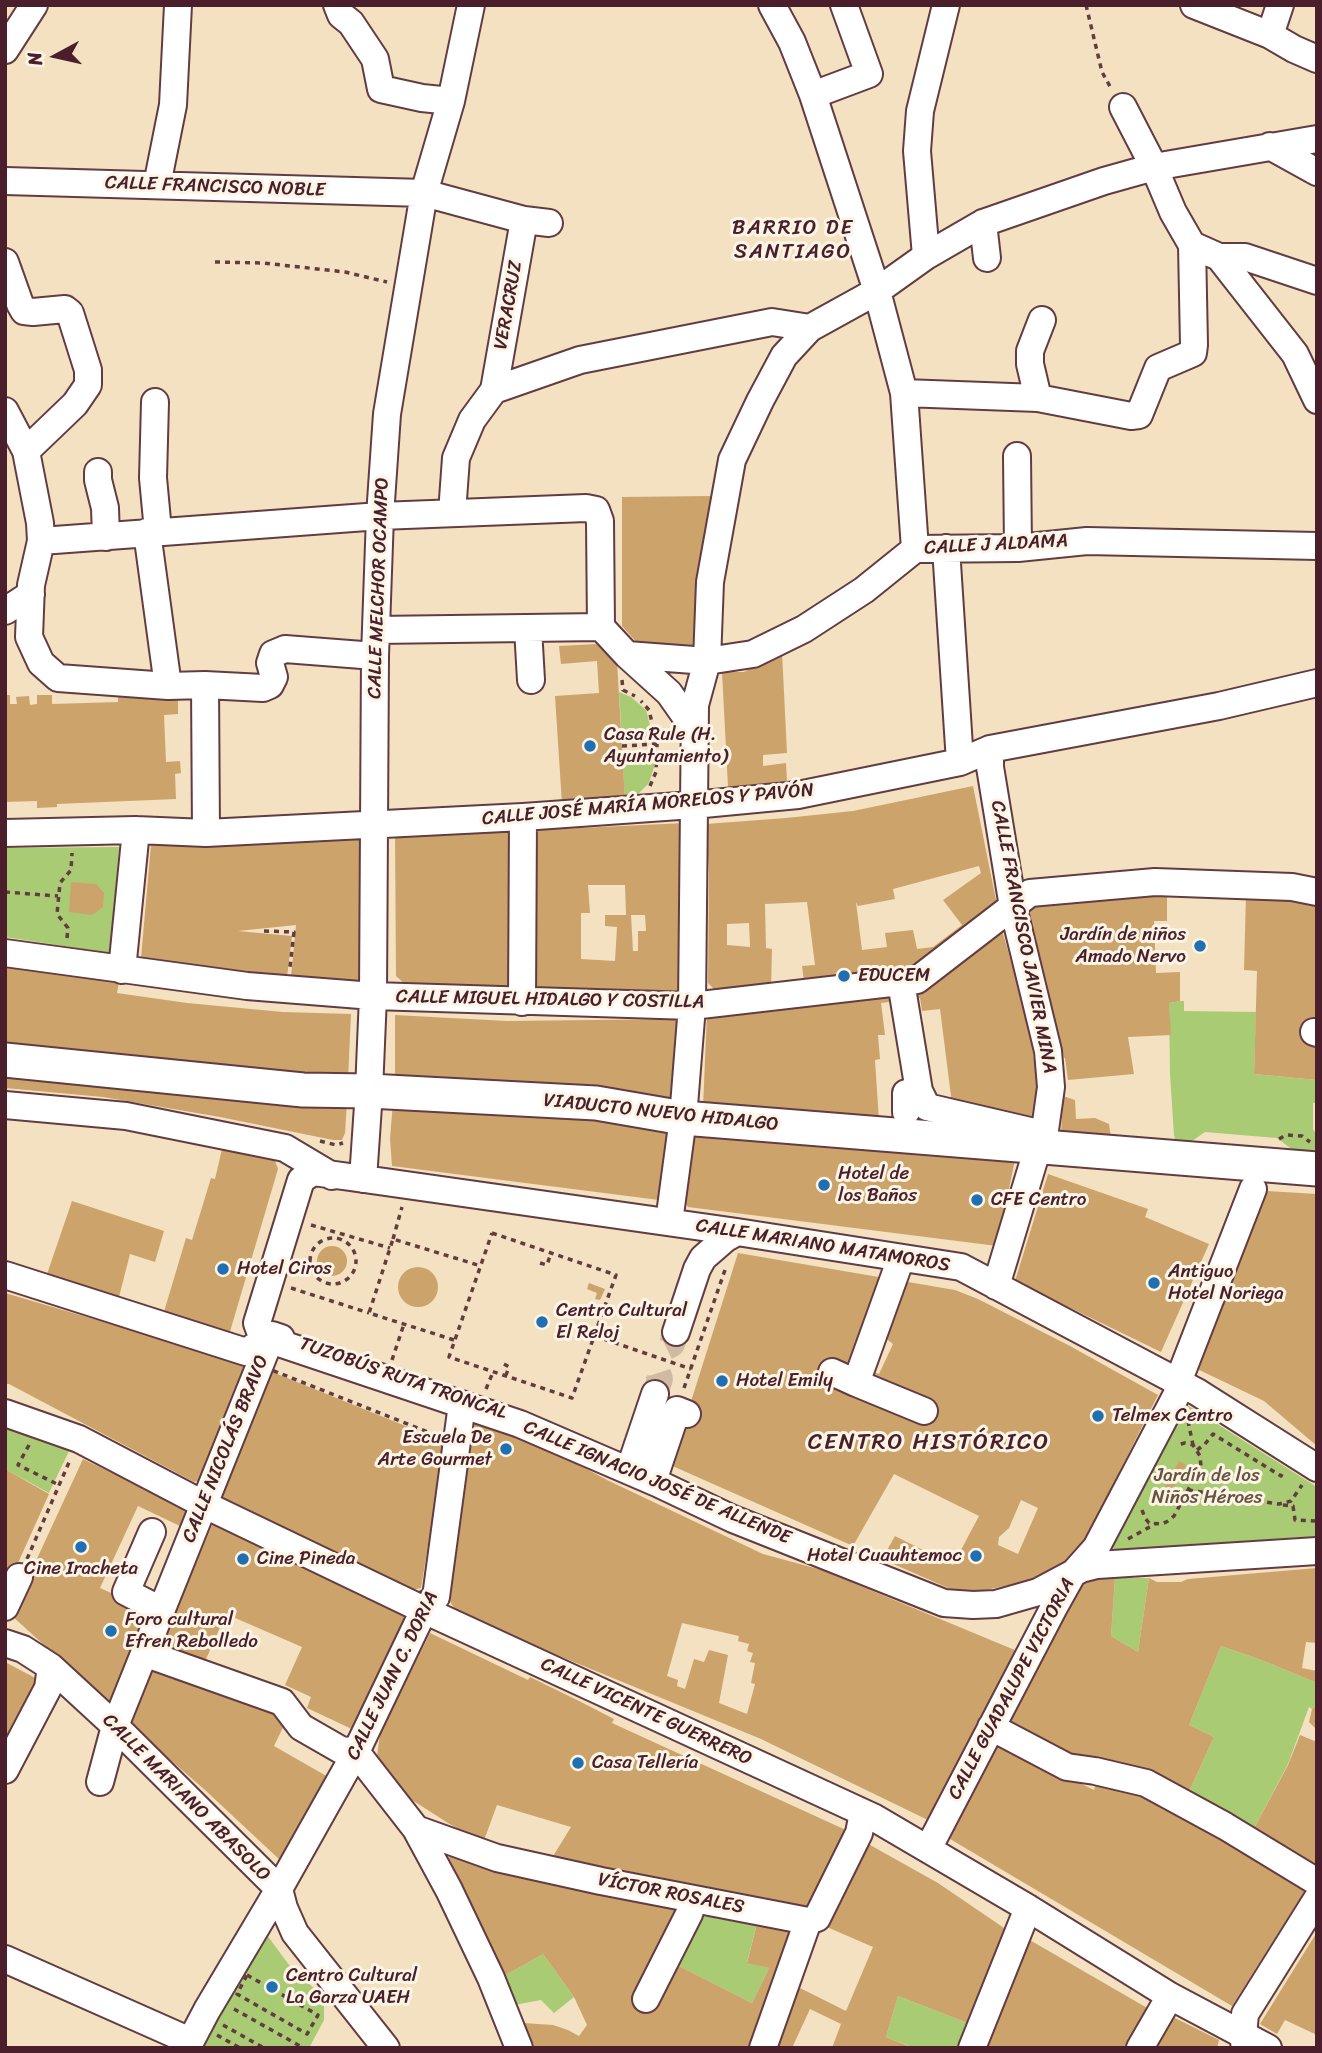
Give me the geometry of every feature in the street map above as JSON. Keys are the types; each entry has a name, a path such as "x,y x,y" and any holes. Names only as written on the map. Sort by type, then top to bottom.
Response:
{"main road":[{"name":"VIADUCTO NUEVO HIDALGO","path":"5,1059 303,1090 596,1103 683,1118 1317,1169"}],"street":[{"path":"5,50 34,5"},
{"path":"157,185 173,105 178,5"},
{"path":"337,5 341,15 351,23 375,59 381,89 451,101"},
{"name":"CALLE MELCHOR OCAMPO","path":"348,1177 369,1091 373,996 376,643 387,414 424,193 451,101 471,5"},
{"path":"772,5 792,42 813,95 877,290 904,393 915,549"},
{"path":"813,95 869,74 844,5"},
{"path":"926,256 917,151 920,111 946,5"},
{"path":"1194,5 1269,35 1317,59"},
{"path":"1269,35 1280,5"},
{"path":"904,393 1038,398 1131,416 1139,415 1158,368 1193,353 1192,245 1122,107"},
{"path":"669,1222 683,1118 692,1006 695,705 707,661 710,582 732,460 784,356 810,328 877,290 926,256 983,223 1104,181 1154,167 1317,139"},
{"path":"1270,146 1317,172"},
{"name":"CALLE FRANCISCO NOBLE","path":"5,181 424,193 536,221"},
{"name":"VERACRUZ","path":"494,390 536,221"},
{"path":"983,223 987,258"},
{"path":"1192,245 1219,257 1245,257 1317,281"},
{"path":"1219,257 1295,354 1314,387"},
{"path":"5,262 24,311 65,309 69,313 88,370 88,385 75,404 26,451"},
{"path":"1038,398 1030,364 1030,351 1042,320"},
{"path":"452,513 456,458 472,421 494,390 580,360 772,322 810,328"},
{"path":"155,402 152,532 168,686"},
{"path":"5,411 26,451 40,523 41,541 31,594 29,636 41,663 58,678 168,686 263,688 270,685 274,677 270,663 273,654 285,649 528,628 601,627"},
{"path":"1017,456 1018,548"},
{"path":"98,472 105,508 106,537"},
{"path":"41,541 380,516 586,508 596,510 600,521 601,627 668,693 695,730"},
{"name":"CALLE J ALDAMA","path":"627,655 707,661 754,654 804,629 864,590 915,549 1018,548 1087,541 1317,546"},
{"path":"946,548 960,762"},
{"path":"5,611 31,594"},
{"path":"528,628 531,680"},
{"name":"CALLE JOSÉ MARÍA MORELOS Y PAVÓN","path":"5,833 136,830 206,833 523,817 798,795 960,762 990,749 1219,706 1317,683"},
{"path":"205,685 206,833"},
{"name":"CALLE FRANCISCO JAVIER MINA","path":"990,749 990,767 1013,907 1050,1068 1051,1087 1045,1130 996,1286"},
{"path":"522,1002 523,817"},
{"path":"122,970 136,830"},
{"name":"CALLE MIGUEL HIDALGO Y COSTILLA","path":"5,953 247,986 373,996 692,1006 917,980 1030,893 1155,882 1292,887 1317,892"},
{"path":"901,982 912,1101 927,1107 1030,1131 1038,1147"},
{"path":"5,1103 128,1112 292,1142 348,1177 347,1185 732,1235 900,1261 958,1275 1177,1388 1312,1477"},
{"name":"CALLE NICOLÁS BRAVO","path":"100,1782 115,1726 269,1339 261,1334 257,1323 301,1180 313,1172 348,1177"},
{"name":"CALLE MARIANO MATAMOROS","path":"348,1177 669,1222 732,1235"},
{"name":"CALLE GUADALUPE VICTORIA","path":"928,1849 1076,1571 1096,1548 1177,1388 1253,1189"},
{"path":"676,1332 703,1258 732,1235"},
{"path":"856,1383 900,1261"},
{"name":"CALLE MARIANO MATAMOROS","path":"900,1261 961,1267 1177,1388"},
{"path":"5,1277 247,1355 269,1339"},
{"name":"TUZOBÚS RUTA TRONCAL","path":"269,1339 272,1335 524,1420 642,1473"},
{"name":"CALLE IGNACIO JOSÉ DE ALLENDE","path":"269,1339 472,1401 520,1424 642,1473 733,1519 944,1603 996,1604 1038,1592 1076,1571 1097,1565 1317,1551"},
{"path":"832,1372 924,1411"},
{"path":"642,1473 655,1394"},
{"name":"CALLE JUAN C. DORIA","path":"197,2041 356,1752 424,1610 436,1597 472,1401"},
{"path":"642,1473 682,1412"},
{"name":"CALLE VICENTE GUERRERO","path":"5,1413 79,1439 203,1504 424,1610 863,1812 1028,1908 1170,1996 1239,2043 1268,2048"},
{"path":"152,1532 126,1592 161,1610"},
{"path":"1076,1571 1104,1556 1120,1554 1317,1545"},
{"path":"5,1608 19,1577"},
{"name":"CALLE MARIANO ABASOLO","path":"5,1643 23,1649 51,1667 115,1726 279,1889 284,1908 296,1933 386,2048"},
{"path":"144,1653 282,1702 302,1727 341,1751 356,1752 416,1829 491,1978 519,2048"},
{"path":"5,1770 48,1688 51,1667"},
{"path":"991,1727 1067,1767 1146,1783 1225,1826 1317,1882"},
{"path":"763,2048 808,1921 817,1918 859,1833 863,1812"},
{"name":"VÍCTOR ROSALES","path":"416,1829 497,1858 808,1921"},
{"path":"646,1998 694,1899"},
{"path":"1239,2043 1244,2014 1317,1899"},
{"path":"972,2048 1028,1908"},
{"path":"5,1959 197,2041"},
{"path":"1140,2048 1170,1996"}],"path":[{"path":"1086,5 1102,72 1122,107"},
{"path":"215,262 345,272 408,286"},
{"path":"622,746 655,744 656,772 653,782 639,798 624,803 625,810"},
{"path":"67,944 68,928 57,914 60,883 71,870 72,850"},
{"path":"5,892 58,896"},
{"path":"264,931 294,932 289,977"},
{"path":"369,1313 403,1203"},
{"path":"306,1223 390,1248"},
{"path":"492,1233 617,1275 572,1398 449,1357 481,1266 492,1233"},
{"path":"325,1238 342,1239 354,1251 356,1265 354,1272 343,1282 329,1285 312,1272 309,1264 313,1248 325,1238"},
{"path":"393,1238 481,1266"},
{"path":"540,1263 547,1265 551,1253"},
{"path":"682,1412 691,1369 726,1265"},
{"path":"286,1286 454,1340"},
{"path":"390,1365 404,1324"},
{"path":"595,1336 691,1369"},
{"path":"504,1364 509,1367 506,1376"},
{"path":"264,1367 447,1440 424,1590 412,1593 264,1523 212,1494 264,1367"},
{"path":"472,1401 493,1372"},
{"path":"1198,1450 1213,1434 1281,1476 1284,1471"},
{"path":"19,1577 79,1439"},
{"path":"1127,1540 1174,1516 1201,1466 1198,1450 1193,1445 1185,1443 1171,1448"},
{"path":"29,1444 19,1465 60,1485"},
{"path":"1279,1504 1291,1501 1312,1477"},
{"path":"1188,1490 1293,1506 1295,1520 1317,1521"},
{"path":"1142,1505 1145,1518 1149,1523 1156,1524"},
{"path":"247,1975 318,2015 307,2034 237,1994 247,1975"},
{"path":"230,2007 300,2046 299,2048"},
{"path":"225,2015 221,2024 264,2048"},
{"path":"197,2041 240,2048"}],"green space":[{"path":"619,692 631,697 646,710 653,737 622,739"},
{"path":"654,752 654,767 649,783 637,795 625,800 622,753"},
{"path":"119,847 110,953 5,937 5,848"},
{"path":"1184,1001 1184,1011 1256,1012 1254,1074 1317,1080 1317,1103 1313,1103 1313,1129 1317,1136 1317,1157 1299,1155 1277,1138 1205,1132 1189,1143 1176,1142 1170,1074 1169,1003"},
{"name":"Jardín de los Niños Héroes","path":"1184,1403 1317,1487 1317,1540 1116,1550 1111,1546"},
{"path":"5,1420 70,1449 49,1493 5,1469"},
{"path":"1115,1578 1149,1578 1138,1652 1111,1636"},
{"path":"1221,1646 1317,1683 1317,1704 1312,1709 1309,1707 1288,1764 1252,1832 1187,1796 1214,1737 1189,1725"},
{"path":"698,1909 758,1920 747,1962 769,1968 752,2003 673,1963"},
{"name":"Centro Cultural La Garza UAEH","path":"264,1931 289,1965 320,1994 324,2006 324,2020 309,2048 203,2048 200,2046"},
{"path":"543,1954 574,1997 554,2013 541,2000 514,2005 501,1978"},
{"path":"898,1996 970,2024 961,2048 914,2048 886,2037"}],"building":[{"path":"711,496 702,649 640,646 622,626 622,497"},
{"name":"Casa Rule (H. Ayuntamiento)","path":"616,643 625,800 562,804 555,696 599,693 597,661 561,664 559,646"},
{"path":"782,652 787,753 763,755 763,766 786,763 787,781 728,787 722,672 744,672"},
{"path":"178,691 178,714 164,715 166,762 180,761 181,773 175,774 176,799 57,804 57,807 37,808 37,801 5,802 5,695 10,695 10,704 17,704 16,697 29,696 30,705 37,704 37,695 52,695 52,704 118,702 118,693"},
{"path":"973,786 998,910 917,966 847,981 804,982 802,966 815,965 807,902 765,904 766,948 772,949 771,988 717,992 708,983 709,871 706,824 853,811","holes":["979,866 981,873 943,900 962,925 933,947 917,949 913,930 885,933 887,947 862,950 856,902 858,906 895,899 893,889","749,923 750,947 727,945 727,924"]},
{"path":"685,823 686,998 544,994 534,986 534,887 538,830","holes":["588,885 625,885 626,915 605,915 605,926 617,927 615,961 581,959 581,913 590,913","631,915 645,915 646,931 638,931 638,951 633,951"]},
{"path":"395,832 514,832 513,989 406,985 396,976"},
{"path":"355,837 361,841 361,978 356,983 291,977 296,925 238,931 292,936 287,977 141,958 151,845"},
{"path":"71,882 96,884 104,893 103,907 92,915 69,912"},
{"path":"1167,893 1167,921 1154,921 1156,973 1180,972 1180,1001 1169,1003 1171,1035 1128,1037 1134,1074 1068,1080 1065,1058 1027,915 1038,902"},
{"path":"1246,894 1317,902 1317,1080 1254,1074 1257,971 1244,970"},
{"path":"997,929 1002,930 1029,1024 1039,1095 1034,1128 952,1104 940,1009 922,1011 920,998 881,1003 885,1035 878,1035 880,1059 875,1060 879,1121 703,1107 707,1014 919,993"},
{"path":"5,965 119,982 117,993 187,1003 283,1012 351,1014 348,1080 5,1045"},
{"path":"395,1015 507,1021 678,1019 673,1103 395,1080"},
{"path":"5,1069 347,1102 345,1133 342,1140 333,1140 103,1097 5,1088"},
{"path":"1063,1096 1075,1100 1076,1119 1095,1118 1109,1124 1111,1138 1061,1135"},
{"path":"393,1102 668,1127 659,1200 392,1166 390,1139"},
{"path":"694,1130 1015,1160 997,1246 688,1207 685,1203"},
{"path":"222,1149 275,1161 278,1169 229,1335 163,1315 186,1238 192,1240 211,1178 215,1179"},
{"path":"1048,1174 1148,1209 1145,1217 1209,1244 1161,1352 1015,1281"},
{"path":"1267,1191 1317,1194 1317,1446 1264,1401 1193,1367"},
{"path":"72,1201 164,1231 155,1262 130,1254 118,1301 46,1277"},
{"path":"332,1246 342,1251 347,1261 342,1271 332,1276 322,1271 317,1261 322,1251"},
{"path":"738,1253 955,1290 1070,1346 1158,1395 1081,1548 1071,1562 1049,1576 964,1595 882,1559 895,1536 953,1565 979,1516 894,1474 853,1546 668,1464 687,1414","holes":["880,1334 893,1344 879,1374 868,1370 863,1381","1021,1500 1038,1508 1018,1554 998,1545 999,1537 1009,1528"]},
{"path":"418,1267 432,1273 438,1287 432,1301 418,1307 404,1301 398,1287 404,1273"},
{"path":"589,1283 605,1289 600,1300 595,1299 597,1293 587,1289"},
{"path":"5,1293 250,1365 203,1480 194,1482 5,1384"},
{"path":"265,1369 445,1442 421,1588 413,1590 214,1493"},
{"path":"474,1419 544,1446 607,1480 763,1554 822,1570 1022,1653 932,1822 761,1739 456,1611 449,1600 468,1459 469,1427","holes":["682,1623 739,1636 738,1641 749,1644 747,1651 753,1653 750,1662 755,1663 751,1683 755,1684 747,1714 719,1703 728,1655 709,1650 704,1662 694,1659 685,1689 677,1686 678,1680 667,1676"]},
{"name":"Cine Iracheta","path":"83,1459 189,1510 182,1527 138,1506 100,1588 149,1610 110,1705 11,1615"},
{"path":"1179,1461 1186,1465 1165,1504 1158,1500"},
{"path":"5,1469 49,1494 5,1592"},
{"path":"213,1523 407,1616 356,1731 307,1708 311,1697 285,1685 302,1647 226,1614 203,1666 160,1649"},
{"path":"1317,1568 1317,1643 1306,1642 1302,1668 1317,1671 1317,1683 1221,1646 1189,1725 1214,1737 1187,1796 1066,1755 1001,1723 1083,1579 1115,1578 1111,1636 1138,1652 1149,1578 1157,1582 1181,1582 1188,1579"},
{"path":"430,1633 581,1702 614,1719 612,1723 848,1831 810,1912 550,1861 571,1827 497,1805 483,1843 401,1793 376,1764 380,1734"},
{"path":"5,1662 41,1681 5,1754"},
{"path":"154,1666 288,1717 274,1746 330,1778 281,1861 130,1725"},
{"path":"1317,1704 1317,1730 1309,1722 1312,1709"},
{"path":"1300,1735 1317,1742 1317,1872 1252,1832 1288,1765"},
{"path":"994,1741 1094,1790 1098,1777 1143,1789 1309,1884 1232,2006 945,1836"},
{"path":"863,1841 938,1883 1007,1930 970,2024 898,1996 886,2037 913,2048 832,2048 841,2024 810,2009 792,2048 767,2048 792,1984 846,2011 873,1947 820,1924"},
{"path":"451,1855 567,1883 686,1907 673,1963 752,2003 769,1968 747,1963 758,1920 801,1927 758,2048 535,2048 523,2023 553,2025 579,2036 587,2025 574,1997 543,1954 501,1978 444,1864"},
{"path":"1317,1932 1317,2035 1285,2020 1277,2034 1260,2024"},
{"path":"1028,1939 1149,2009 1127,2048 987,2048"},
{"path":"1171,2016 1219,2040 1217,2048 1154,2048"}],"tunnel":[{"path":"666,1347 672,1344 676,1332"},
{"path":"655,1394 660,1379 658,1373"}],"place":[{"name":"Casa Rule (H. Ayuntamiento)","path":"590,746"},
{"name":"Jardín de niños Amado Nervo","path":"1200,946"},
{"name":"EDUCEM","path":"844,976"},
{"name":"Hotel de los Baños","path":"824,1185"},
{"name":"CFE Centro","path":"977,1200"},
{"name":"Hotel Ciros","path":"223,1269"},
{"name":"Antiguo Hotel Noriega","path":"1154,1283"},
{"name":"Centro Cultural El Reloj","path":"542,1322"},
{"name":"Hotel Emily","path":"722,1381"},
{"name":"Telmex Centro","path":"1098,1416"},
{"name":"Escuela De Arte Gourmet","path":"506,1449"},
{"name":"Cine Iracheta","path":"81,1547"},
{"name":"Hotel Cuauhtemoc","path":"976,1556"},
{"name":"Cine Pineda","path":"243,1559"},
{"name":"Foro cultural Efren Rebolledo","path":"111,1631"},
{"name":"Casa Tellería","path":"578,1763"},
{"name":"Centro Cultural La Garza UAEH","path":"272,1987"}],"district":[{"name":"BARRIO DE SANTIAGO","path":"793,241"},
{"name":"CENTRO HISTÓRICO","path":"929,1443"}]}
